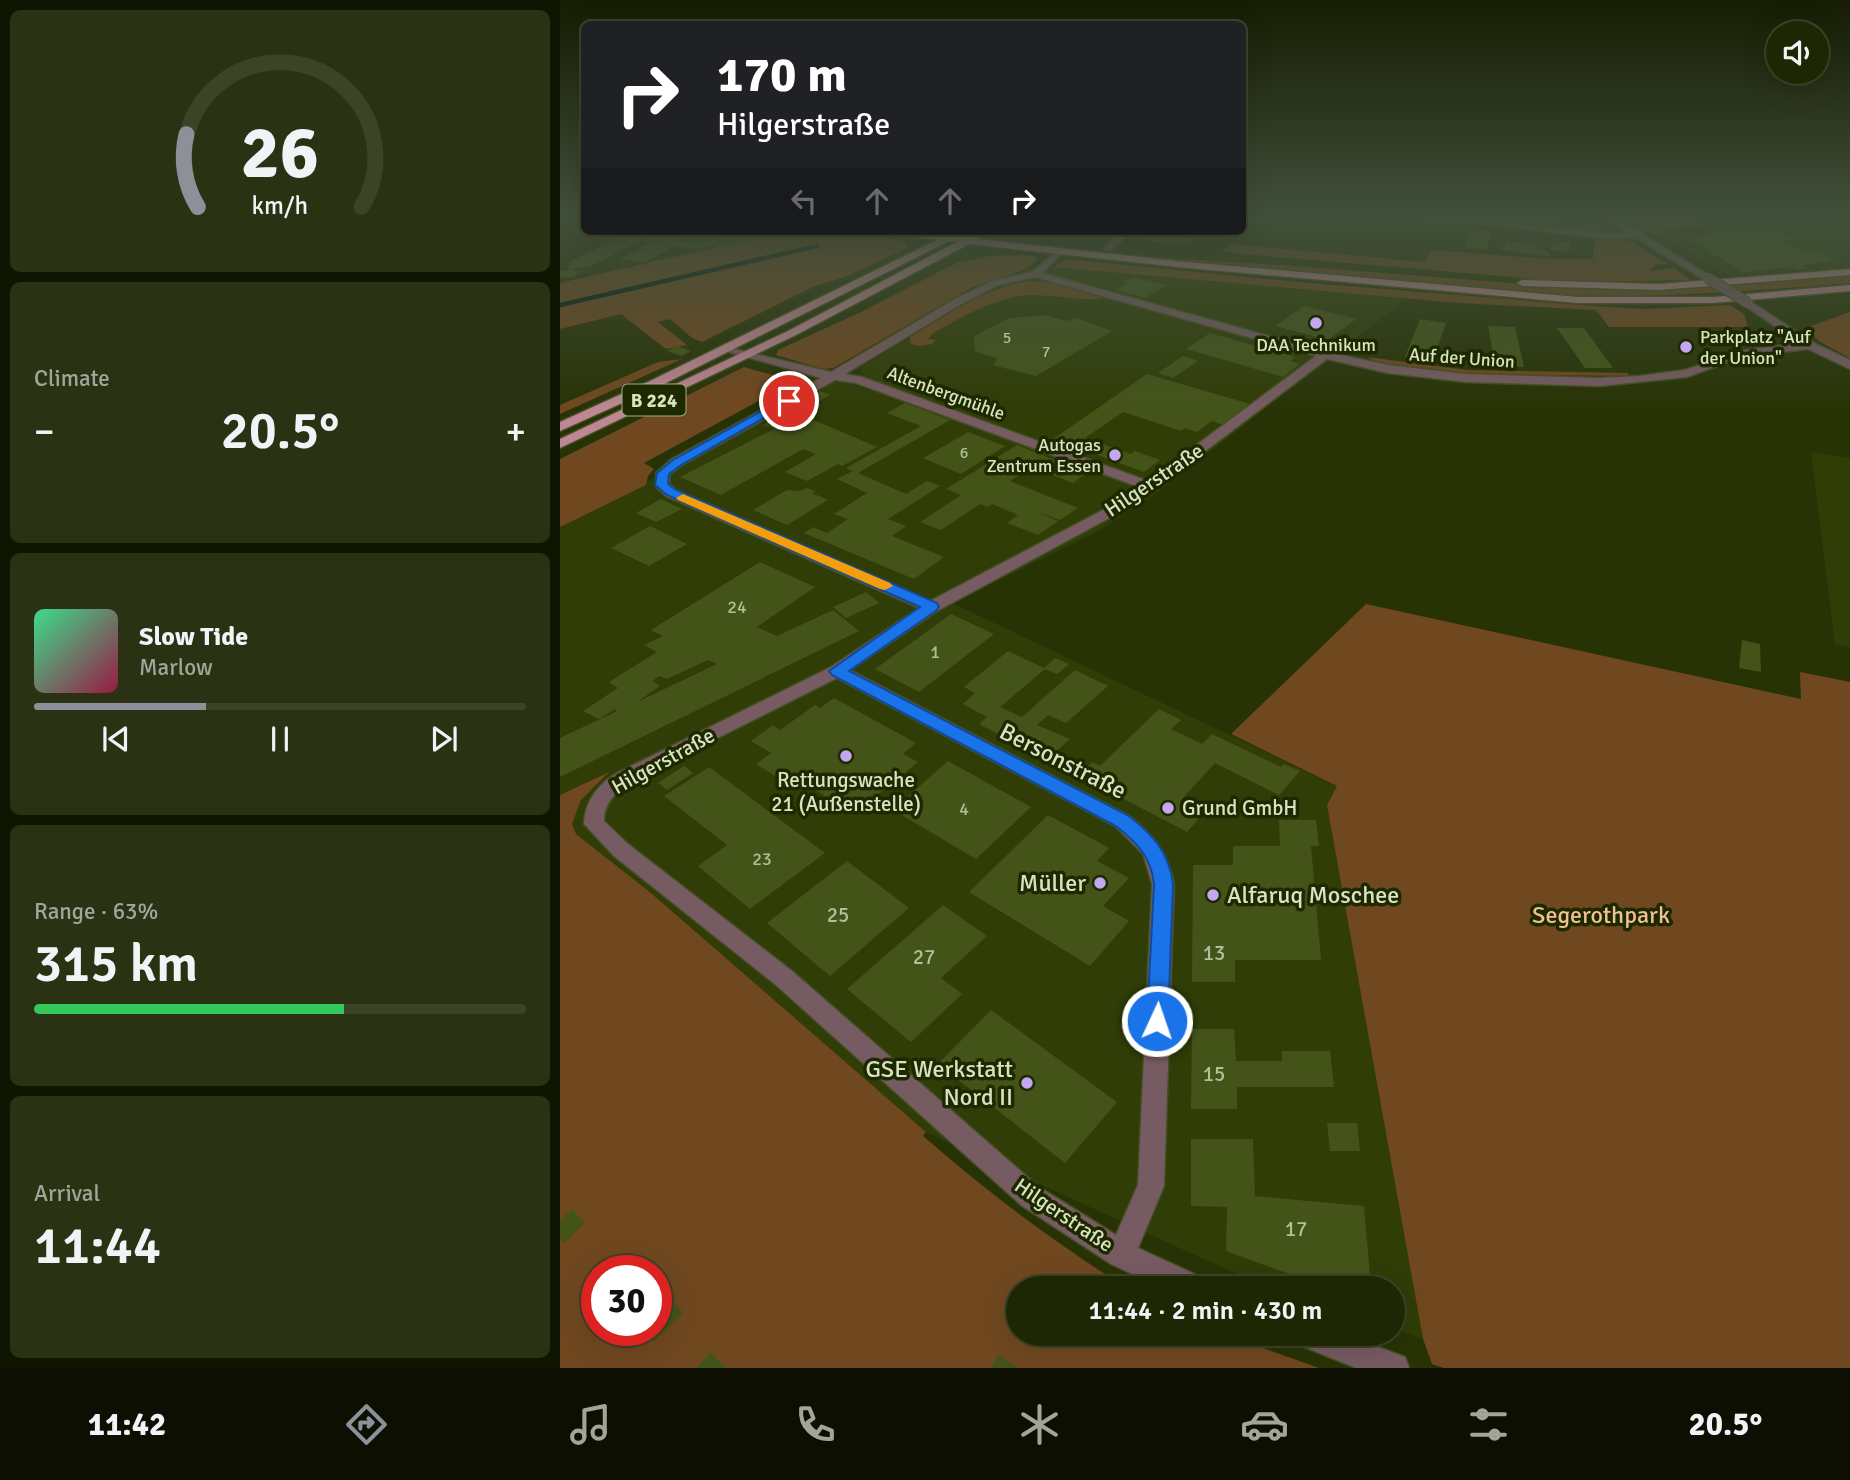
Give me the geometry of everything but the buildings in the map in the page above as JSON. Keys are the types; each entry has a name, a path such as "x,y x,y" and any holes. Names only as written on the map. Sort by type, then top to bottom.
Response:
{"main road":[{"name":"B 224","path":"560,427 864,280"},
{"name":"B 224","path":"560,444 895,280"},
{"path":"1360,280 1578,300 1713,300 1850,288"},
{"name":"B 224","path":"1502,280 1578,286 1659,287 1750,280"}],"street":[{"path":"931,607 671,493 662,485 663,473 677,462 832,377 958,301 996,283 1010,280"},
{"name":"Auf der Union","path":"1056,280 1325,355 1388,369 1442,376 1600,382 1675,375 1739,354 1810,345"},
{"path":"1711,280 1810,345 1850,365"},
{"name":"Altenbergmühle","path":"726,348 832,377 858,380 1150,486"},
{"name":"Hilgerstraße","path":"1168,1276 1121,1254 1030,1196 784,978 621,850 594,824 593,811 608,789 629,774 837,671 931,607 1108,513 1150,486 1325,355"},
{"path":"1836,359 1839,370 1850,377"},
{"name":"Bersonstraße","path":"837,671 1122,821 1154,850 1162,868 1163,884 1151,1186 1121,1254"},
{"path":"1338,1346 1394,1368"}],"shaded area":[{"path":"1023,280 1197,280 1410,296 1158,492 1098,531 952,603 1337,786 1327,805 1423,1339 1405,1333 1405,1276 1241,1276 926,1132 651,893 576,834 572,824 581,800 607,773 560,795 560,526 835,380 950,414 866,376 861,372 862,366 970,302"},
{"path":"1811,452 1850,458 1850,647 1835,644"}],"green space":[{"path":"574,280 835,280 815,286 702,342 692,338 670,319 658,322 687,345 666,349 621,314 560,329 560,283"},
{"path":"923,280 995,280 971,288 833,368 823,369 776,355 778,350"},
{"path":"1198,280 1276,280 1645,309 1730,305 1744,314 1748,327 1609,327 1596,310 1458,303"},
{"path":"1394,280 1472,280 1600,290 1652,290 1796,280 1850,280 1850,283 1666,295 1555,295"},
{"path":"1544,280 1691,280 1594,282"},
{"path":"1029,281 1048,282 1103,298 1036,295 1015,297 979,309 933,333 928,339 935,340 932,344 911,344 910,337 967,303 997,289"},
{"path":"1850,312 1850,358 1820,342 1805,328"},
{"path":"1367,357 1468,370 1628,373 1629,376 1469,374 1379,364"},
{"path":"682,359 560,414 560,405 658,362"},
{"path":"744,367 804,384 798,388 788,385 644,463 654,469 648,476 646,485 560,527 560,459"},
{"name":"Segerothpark","path":"1366,604 1801,699 1800,672 1850,682 1850,1368 1444,1368 1432,1364 1423,1339 1327,805 1337,786 1231,734"},
{"path":"609,772 581,800 572,824 576,834 651,893 926,1132 923,1136 974,1179 1062,1245 1109,1276 1006,1276 1006,1346 1258,1346 1319,1368 560,1368 560,795"}],"waterway":[{"path":"560,305 670,280"}],"slow traffic":[{"path":"683,498 885,586"}],"place":[{"name":"DAA Technikum","path":"1316,323"},
{"name":"Parkplatz \"Auf der Union\"","path":"1686,347"},
{"name":"Autogas Zentrum Essen","path":"1115,455"},
{"name":"Rettungswache 21 (Außenstelle)","path":"846,756"},
{"name":"Grund GmbH","path":"1168,808"},
{"name":"Müller","path":"1100,883"},
{"name":"Alfaruq Moschee","path":"1213,895"},
{"name":"GSE Werkstatt Nord II","path":"1027,1083"}],"route":[{"path":"789,401 677,462 663,473 662,485 671,493 931,607 837,671 1122,821 1154,850 1162,868 1163,884 1157,1021"}]}
